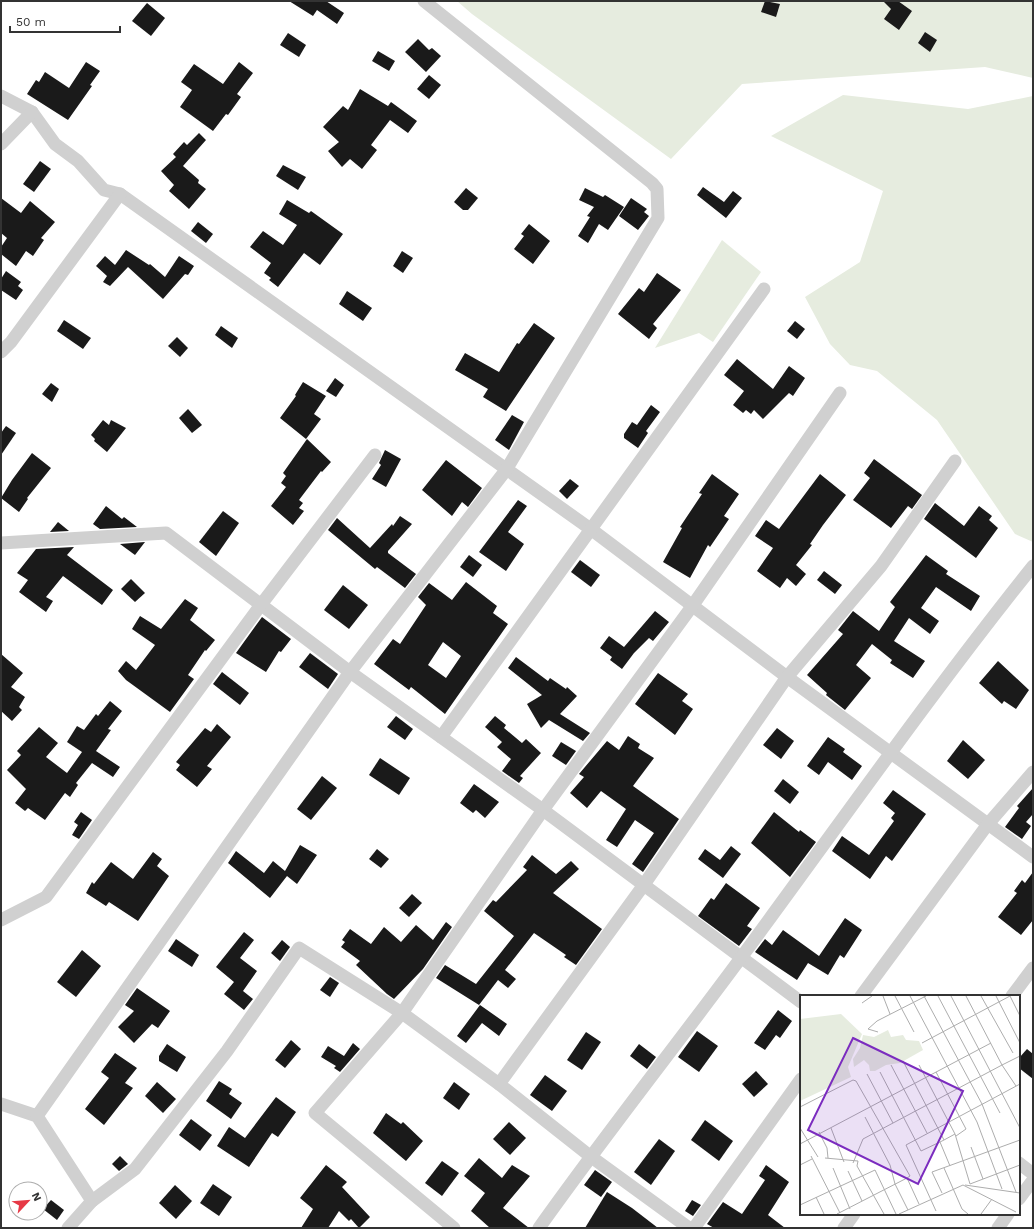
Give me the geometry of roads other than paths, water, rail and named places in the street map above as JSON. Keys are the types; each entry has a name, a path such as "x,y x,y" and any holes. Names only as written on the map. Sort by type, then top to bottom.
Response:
{"street":[{"path":"37,1116 350,672 506,470 658,218 656,188 652,183 424,1"},
{"path":"1,96 32,112 55,144 78,161 104,190 120,194 592,530 891,754 1033,856"},
{"path":"1,144 32,112"},
{"path":"1,352 11,342 120,194"},
{"path":"441,737 592,530 764,289"},
{"path":"454,1228 315,1113 402,1013 543,810 693,605 840,393"},
{"path":"1,920 46,897 260,606 375,455"},
{"path":"499,1084 643,886 787,677 881,566 955,462"},
{"path":"1,543 166,533 260,606 543,810 643,886 800,1001"},
{"path":"539,1228 590,1156 741,958 974,640 1033,566"},
{"path":"862,995 988,824 1033,772"},
{"path":"68,1228 92,1201 135,1169 227,1051 299,948 402,1013 499,1084 590,1156 690,1228"},
{"path":"1013,995 1033,968"},
{"path":"694,1228 800,1079"},
{"path":"1,1104 37,1116 92,1201"},
{"path":"1020,1164 1033,1174"},
{"path":"1020,1198 1033,1180"},
{"path":"844,1228 853,1215"},
{"path":"998,1228 1007,1215"}]}
